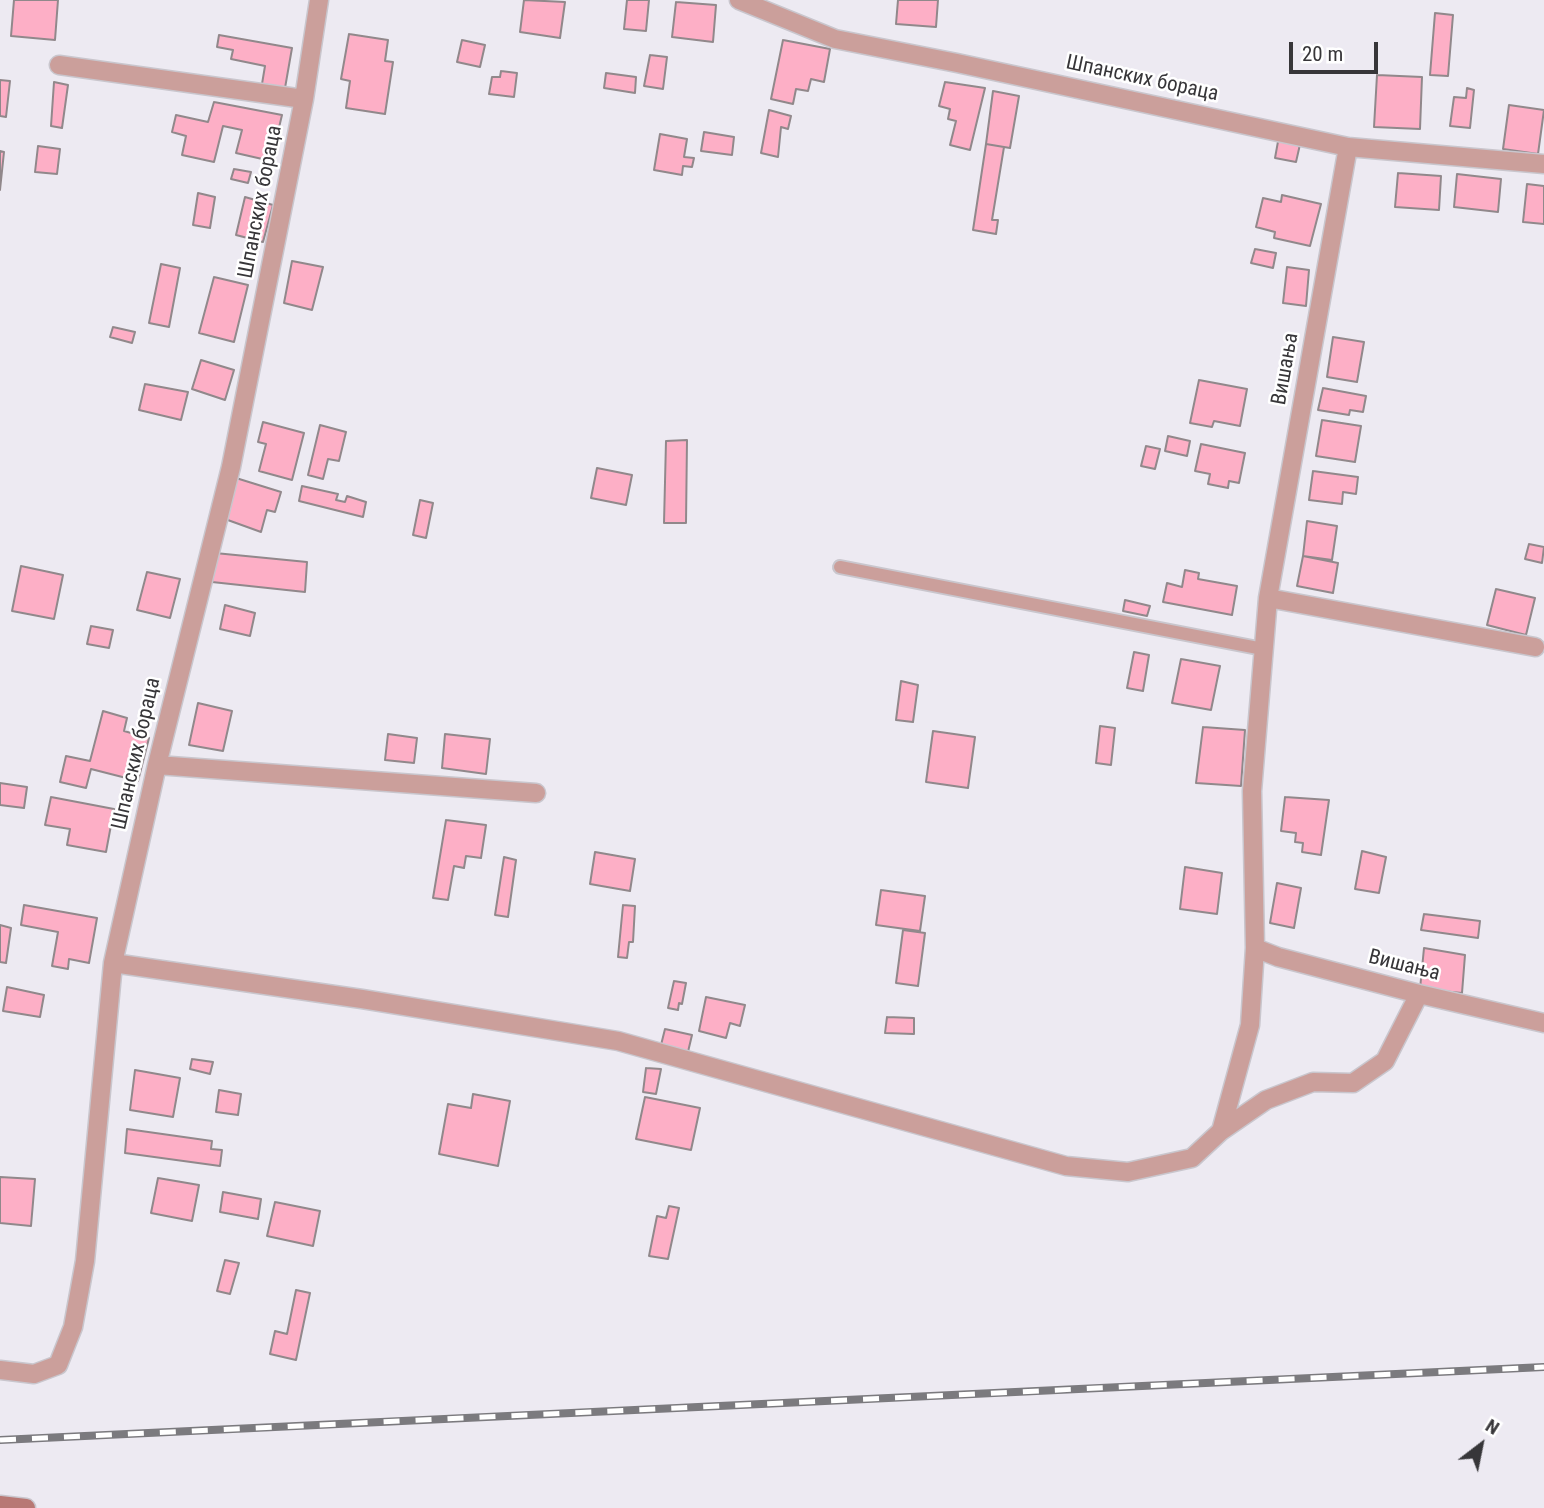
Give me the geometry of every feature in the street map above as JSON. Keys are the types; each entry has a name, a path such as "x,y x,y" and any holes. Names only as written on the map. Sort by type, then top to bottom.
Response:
{"street":[{"name":"Шпанских бораца","path":"0,1370 34,1374 58,1365 73,1327 85,1261 113,962 157,765 231,467 304,99 319,0"},
{"name":"Шпанских бораца","path":"739,0 835,39 1348,147 1544,164"},
{"name":"Шпанских бораца","path":"59,65 304,99"},
{"name":"Вишања","path":"1221,1131 1250,1025 1255,948 1252,791 1268,598 1348,147"},
{"path":"1268,598 1535,647"},
{"path":"157,765 537,793"},
{"name":"Вишања","path":"1255,948 1279,957 1419,994 1544,1023"},
{"path":"113,962 618,1041 1066,1166 1128,1172 1192,1158 1221,1131 1266,1100 1312,1082 1353,1083 1385,1060 1419,994"},
{"path":"0,1504 26,1508"}],"lane":[{"path":"840,567 1263,649"}],"building":[{"path":"14,0 58,0 55,40 11,36"},
{"path":"524,0 565,2 560,38 520,32"},
{"path":"627,0 649,0 646,31 624,29"},
{"path":"898,0 938,0 936,27 896,24"},
{"path":"676,2 716,5 713,42 672,37"},
{"path":"1435,13 1453,15 1448,76 1430,75"},
{"path":"349,34 388,40 385,61 393,62 385,114 346,108 350,81 341,79"},
{"path":"219,35 292,48 285,88 262,84 265,66 231,59 233,50 217,47"},
{"path":"462,40 485,45 480,67 457,62"},
{"path":"783,40 830,49 824,82 811,79 808,91 796,89 793,104 771,99"},
{"path":"650,55 667,57 663,89 644,86"},
{"path":"501,71 517,73 514,97 489,94 492,77 500,77"},
{"path":"606,73 636,77 635,93 604,88"},
{"path":"1377,75 1422,77 1420,129 1374,127"},
{"path":"0,80 10,81 6,117 0,116"},
{"path":"54,82 68,85 62,128 51,126"},
{"path":"945,82 985,88 970,150 950,145 956,121 948,119 950,109 939,106"},
{"path":"1467,88 1474,90 1470,128 1450,126 1454,97 1466,98"},
{"path":"993,91 1019,96 1010,148 986,144"},
{"path":"214,102 282,115 271,161 236,153 242,130 223,126 214,162 182,155 186,136 172,132 176,115 208,122"},
{"path":"1509,105 1544,110 1538,154 1503,149"},
{"path":"769,110 791,116 788,129 781,127 778,157 761,153"},
{"path":"704,132 734,137 732,155 701,151"},
{"path":"660,134 687,139 684,157 694,158 692,167 683,166 682,175 654,170"},
{"path":"1279,136 1301,140 1296,162 1275,158"},
{"path":"986,144 1004,147 992,220 998,220 996,234 973,230"},
{"path":"38,146 60,149 57,174 35,172"},
{"path":"0,151 4,152 0,190"},
{"path":"234,169 251,172 248,183 231,179"},
{"path":"1398,173 1441,176 1439,210 1395,207"},
{"path":"1457,174 1501,179 1498,212 1454,207"},
{"path":"1527,184 1544,186 1544,224 1523,222"},
{"path":"198,193 215,197 210,228 193,225"},
{"path":"1282,195 1321,204 1310,246 1274,238 1275,232 1256,227 1263,198 1281,202"},
{"path":"245,197 273,205 263,242 236,235"},
{"path":"1255,249 1276,253 1273,268 1251,263"},
{"path":"292,261 323,267 312,310 284,303"},
{"path":"161,264 180,268 169,327 149,323"},
{"path":"1287,267 1309,270 1306,306 1283,303"},
{"path":"214,277 248,285 234,342 199,333"},
{"path":"113,327 135,332 132,343 110,337"},
{"path":"1333,337 1364,342 1357,382 1327,377"},
{"path":"201,360 234,370 225,400 192,389"},
{"path":"1199,380 1247,389 1240,426 1214,421 1212,427 1190,423"},
{"path":"145,384 188,392 181,420 139,410"},
{"path":"1323,388 1366,396 1363,412 1350,410 1349,415 1318,410"},
{"path":"1322,420 1361,426 1355,462 1316,456"},
{"path":"263,422 304,433 292,480 259,471 266,444 258,442"},
{"path":"320,425 346,432 339,461 328,459 323,479 308,475"},
{"path":"1168,436 1190,441 1187,456 1165,451"},
{"path":"687,440 686,523 664,523 666,441"},
{"path":"1201,444 1245,453 1239,483 1229,481 1228,488 1208,484 1210,474 1195,471"},
{"path":"1146,446 1160,449 1155,469 1141,466"},
{"path":"597,468 632,475 626,505 591,498"},
{"path":"1313,471 1358,477 1356,494 1343,492 1342,504 1309,500"},
{"path":"236,478 281,492 275,512 267,510 261,532 225,519"},
{"path":"302,486 338,494 336,500 345,502 347,496 366,502 363,517 299,501"},
{"path":"420,500 433,503 426,538 413,535"},
{"path":"1307,521 1337,526 1332,560 1303,556"},
{"path":"1529,544 1544,547 1542,563 1525,559"},
{"path":"215,553 307,562 305,592 212,582"},
{"path":"1303,556 1338,563 1333,593 1297,586"},
{"path":"21,566 63,575 54,619 12,611"},
{"path":"1185,570 1199,573 1198,579 1237,586 1232,615 1163,602 1167,583 1182,587"},
{"path":"147,572 180,579 170,618 137,610"},
{"path":"1496,589 1535,598 1526,635 1487,625"},
{"path":"1125,600 1150,606 1147,616 1123,611"},
{"path":"225,605 255,613 250,636 220,629"},
{"path":"91,626 113,630 109,648 87,644"},
{"path":"1134,652 1149,655 1143,691 1127,688"},
{"path":"1181,659 1220,666 1211,710 1172,703"},
{"path":"901,681 918,685 913,722 896,720"},
{"path":"198,703 232,711 223,751 189,745"},
{"path":"103,711 127,718 124,731 149,738 138,781 91,769 86,788 60,782 66,756 90,761"},
{"path":"1100,726 1115,728 1111,765 1096,763"},
{"path":"1203,727 1245,730 1241,786 1196,783"},
{"path":"933,731 975,737 968,788 926,782"},
{"path":"388,734 417,738 414,763 385,760"},
{"path":"445,734 490,739 486,774 442,768"},
{"path":"0,783 27,787 24,808 0,805"},
{"path":"51,797 114,809 106,852 67,845 70,829 45,825"},
{"path":"1285,797 1329,800 1321,855 1302,852 1303,843 1295,842 1296,833 1281,831"},
{"path":"446,820 486,825 481,858 466,856 464,868 454,866 448,900 433,898"},
{"path":"1362,851 1386,857 1379,893 1355,889"},
{"path":"595,852 635,859 630,891 590,884"},
{"path":"504,857 516,860 508,917 495,915"},
{"path":"1185,867 1222,873 1217,914 1180,909"},
{"path":"1277,883 1301,888 1294,928 1270,923"},
{"path":"881,890 925,896 920,931 876,925"},
{"path":"24,905 97,918 89,963 69,959 68,969 52,966 58,932 21,925"},
{"path":"623,905 635,906 633,942 629,942 627,958 618,957"},
{"path":"1424,914 1480,921 1478,938 1421,930"},
{"path":"0,925 11,928 6,963 0,962"},
{"path":"903,930 925,933 918,986 896,983"},
{"path":"1424,948 1465,955 1462,993 1420,989"},
{"path":"674,981 686,983 682,1004 679,1003 678,1010 668,1008"},
{"path":"7,987 44,995 40,1017 3,1011"},
{"path":"706,997 745,1005 740,1026 730,1023 726,1038 699,1031"},
{"path":"887,1017 914,1018 914,1034 885,1033"},
{"path":"665,1029 692,1035 687,1056 660,1049"},
{"path":"192,1059 213,1062 210,1074 190,1069"},
{"path":"646,1068 661,1069 656,1094 643,1092"},
{"path":"135,1070 180,1078 173,1117 130,1110"},
{"path":"219,1090 241,1094 238,1115 216,1112"},
{"path":"473,1094 510,1101 498,1166 439,1154 448,1104 471,1108"},
{"path":"645,1097 700,1108 691,1150 636,1139"},
{"path":"127,1129 212,1141 211,1149 222,1150 220,1166 125,1153"},
{"path":"0,1177 35,1179 31,1226 0,1223"},
{"path":"158,1178 199,1185 192,1221 151,1213"},
{"path":"223,1192 261,1199 258,1219 220,1212"},
{"path":"275,1202 320,1211 313,1246 267,1236"},
{"path":"669,1206 679,1208 668,1259 649,1256 657,1216 666,1218"},
{"path":"225,1260 239,1263 230,1294 217,1291"},
{"path":"296,1290 310,1293 296,1360 270,1354 275,1331 287,1334"}],"railway":[{"path":"0,1440 1544,1367"}]}
